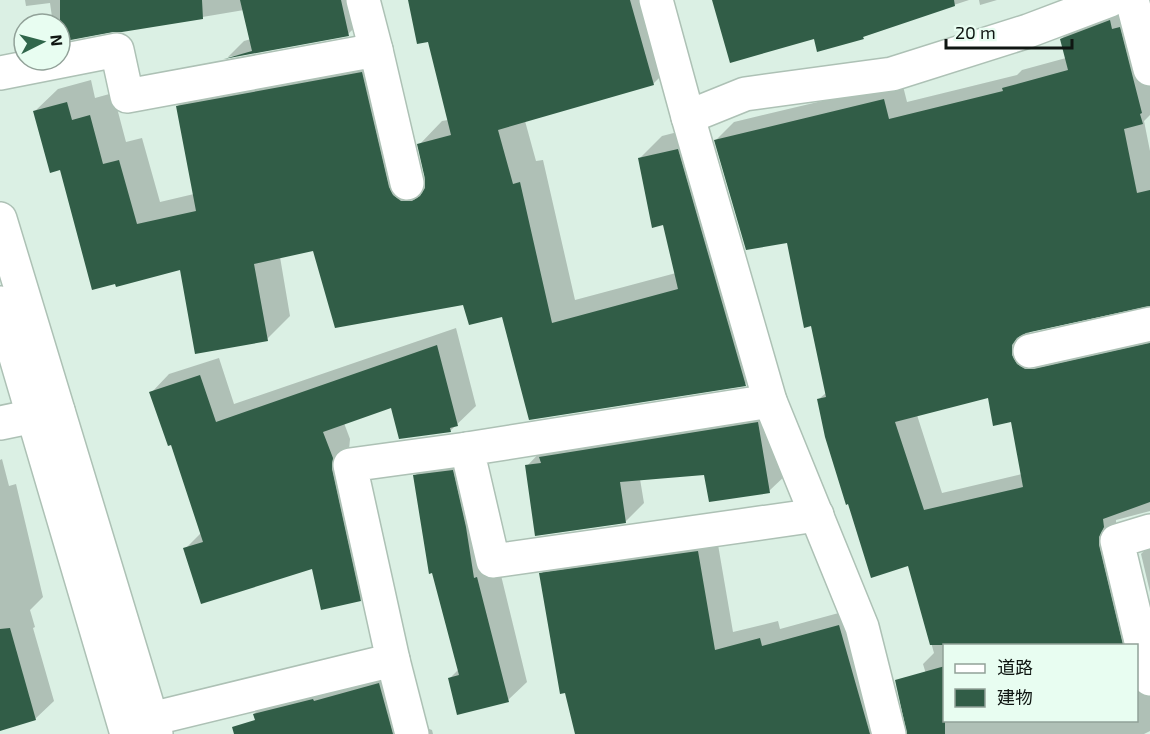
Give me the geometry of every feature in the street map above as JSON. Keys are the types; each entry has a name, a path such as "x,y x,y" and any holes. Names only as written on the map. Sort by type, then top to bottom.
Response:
{"street":[{"path":"363,0 407,183"},
{"path":"657,0 688,117 770,401 862,627 889,734"},
{"path":"688,117 745,94 892,74 1028,31 1110,0"},
{"path":"1132,0 1150,69"},
{"path":"0,73 117,50 127,96 375,50"},
{"path":"0,219 46,414 145,729 393,660"},
{"path":"0,303 46,414"},
{"path":"1030,351 1150,324"},
{"path":"412,734 393,660 350,465 467,449 770,401"},
{"path":"0,423 46,414"},
{"path":"467,449 493,561 817,515"},
{"path":"1150,531 1117,542 1150,679"}],"building":[{"path":"60,0 202,0 203,19 72,40 72,12 60,12"},
{"path":"240,0 341,0 349,36 224,59 252,51"},
{"path":"408,0 630,0 654,85 498,130 513,184 520,182 552,323 678,289 663,225 652,228 638,158 678,149 746,386 529,420 502,317 469,325 463,305 335,328 313,251 254,264 268,341 195,354 180,270 116,287 115,284 92,290 60,170 50,173 33,111 67,102 72,120 90,115 103,164 119,160 137,224 196,211 176,106 362,72 389,187 393,195 401,201 412,201 420,196 425,188 417,144 451,135 428,42 417,44"},
{"path":"712,0 954,0 955,6 863,37 864,39 817,52 814,39 730,63"},
{"path":"1110,20 1112,29 1120,27 1142,113 1140,114 1143,124 1124,129 1137,193 1150,190 1150,306 1026,333 1017,338 1012,345 1012,355 1017,364 1025,369 1034,369 1150,343 1150,502 1103,519 1104,527 1099,537 1123,644 930,645 908,566 871,578 825,437 817,399 826,397 811,326 804,328 787,243 746,250 714,140 884,99 889,119 1003,91 1002,88 1068,70 1060,39","holes":["988,398 993,426 1011,422 1023,487 924,510 895,422"]},
{"path":"437,345 458,426 450,428 451,432 399,439 391,408 323,432 333,458 332,469 361,601 321,610 312,569 201,604 183,548 203,542 171,445 168,446 149,392 200,375 216,422"},
{"path":"758,422 770,493 709,502 704,475 620,482 626,523 535,536 525,465 541,463 539,457"},
{"path":"453,470 466,527 474,578 477,577 509,702 457,715 448,678 459,675 432,573 429,574 413,475"},
{"path":"698,551 715,650 760,638 762,646 839,625 870,734 575,734 565,693 560,694 539,573"},
{"path":"10,628 36,720 0,731 0,629"},
{"path":"943,667 945,734 907,734 895,680"},
{"path":"379,683 393,734 234,734 232,727 255,720 253,714 313,699 314,701"}]}
